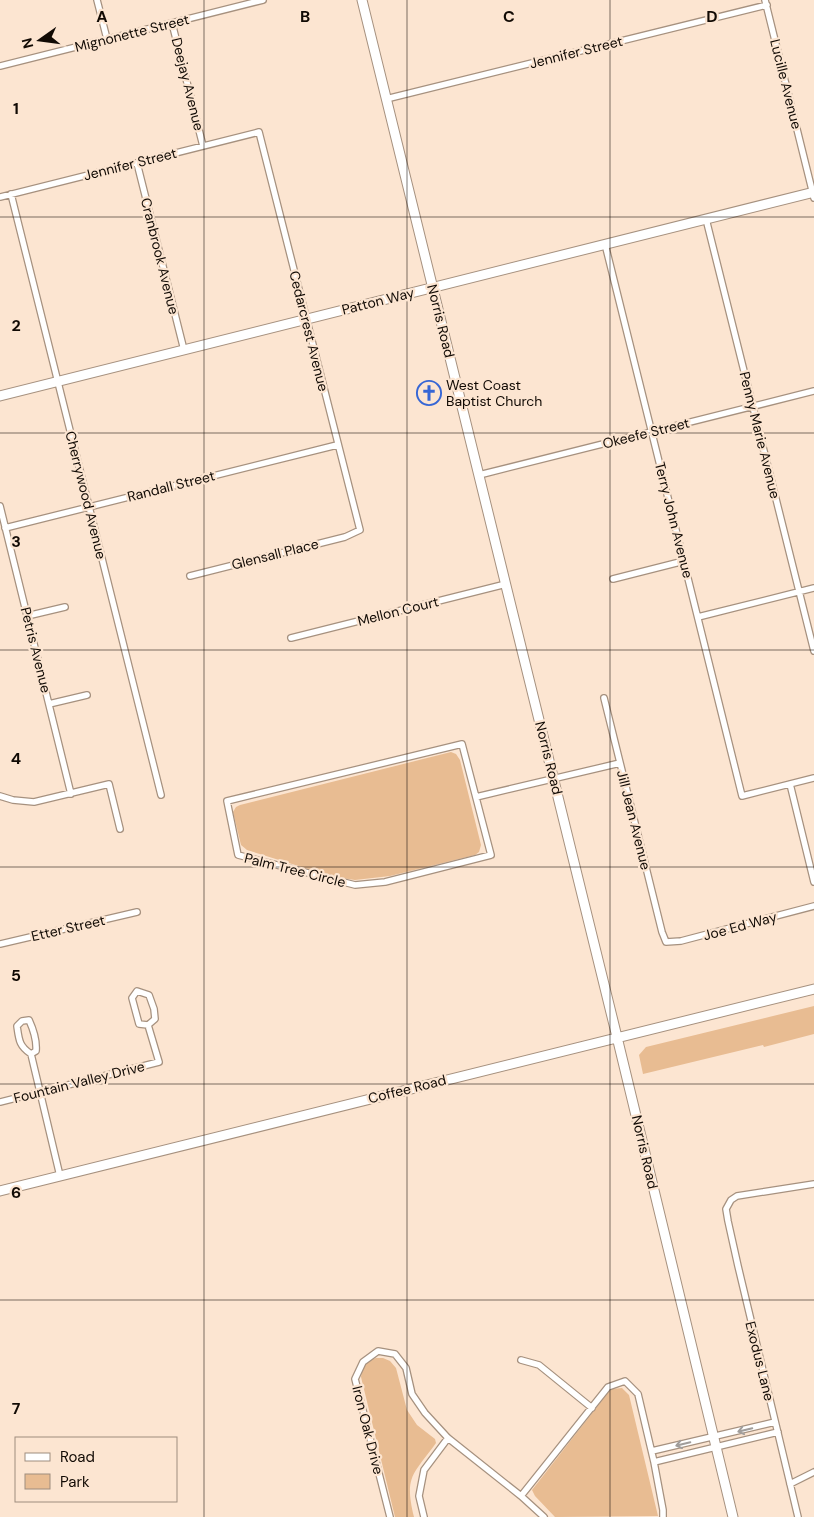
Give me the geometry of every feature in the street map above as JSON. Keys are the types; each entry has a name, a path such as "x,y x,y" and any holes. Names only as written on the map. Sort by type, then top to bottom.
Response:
{"street":[{"path":"97,0 107,39"},
{"path":"227,0 229,8"},
{"name":"Mignonette Street","path":"0,66 263,0"},
{"name":"Norris Road","path":"362,0 733,1517"},
{"name":"Jennifer Street","path":"386,99 766,2"},
{"name":"Lucille Avenue","path":"766,2 814,194"},
{"name":"Deejay Avenue","path":"172,23 203,146"},
{"name":"Jennifer Street","path":"0,197 259,132"},
{"name":"Cedarcrest Avenue","path":"259,132 360,530"},
{"name":"Cranbrook Avenue","path":"137,163 184,350"},
{"name":"Cherrywood Avenue","path":"11,194 161,795"},
{"name":"Patton Way","path":"0,396 605,244 814,194"},
{"name":"Penny Marie Avenue","path":"706,219 814,651"},
{"name":"Terry John Avenue","path":"605,244 742,796 790,784"},
{"name":"Okeefe Street","path":"479,475 814,391"},
{"name":"Randall Street","path":"5,528 337,445"},
{"name":"Petris Avenue","path":"0,506 71,794"},
{"name":"Glensall Place","path":"190,576 345,537 360,530"},
{"path":"613,579 684,561"},
{"name":"Mellon Court","path":"291,638 506,584"},
{"path":"698,617 814,588"},
{"path":"27,616 65,607"},
{"path":"49,704 87,695"},
{"name":"Jill Jean Avenue","path":"604,698 666,942"},
{"name":"Palm Tree Circle","path":"462,744 476,797 491,855 384,882 355,885 238,855 227,802 462,744"},
{"path":"476,797 620,763"},
{"path":"814,778 790,784 814,882"},
{"path":"0,796 13,800 34,802 109,784 120,829"},
{"name":"Joe Ed Way","path":"666,942 681,941 814,906"},
{"name":"Etter Street","path":"0,944 137,912"},
{"name":"Coffee Road","path":"0,1191 814,988"},
{"path":"137,991 149,995 154,1009 155,1019 148,1025 139,1024 132,998 137,991"},
{"path":"31,1054 36,1051 37,1043 34,1031 29,1020 22,1021 17,1026 18,1037 22,1048 31,1054 60,1176"},
{"name":"Fountain Valley Drive","path":"0,1102 159,1062 148,1025"},
{"name":"Exodus Lane","path":"798,1517 726,1208 731,1200 738,1196 814,1185"},
{"name":"Iron Oak Drive","path":"390,1517 355,1379 363,1362 378,1351 396,1354 406,1368 412,1394 425,1413 448,1438 521,1496 544,1517"},
{"path":"521,1360 539,1365 592,1408"},
{"path":"521,1496 608,1387 626,1381 638,1394 652,1451 663,1517"},
{"path":"652,1451 776,1422"},
{"path":"654,1462 778,1432"},
{"path":"424,1517 419,1496 424,1470 448,1438"},
{"path":"790,1484 814,1472"}],"green space":[{"path":"451,752 456,754 460,760 481,845 479,852 475,855 390,876 355,880 334,877 247,850 241,845 233,812 240,805"},
{"path":"814,1006 814,1034 643,1074 639,1055 646,1047"},
{"path":"376,1358 390,1361 396,1368 407,1410 417,1425 435,1439 436,1443 413,1477 410,1493 414,1517 395,1517 361,1377 365,1365"},
{"path":"622,1388 629,1395 658,1516 555,1517 535,1496 532,1490 611,1389"}],"place":[{"name":"West Coast Baptist Church","path":"429,393"}]}
